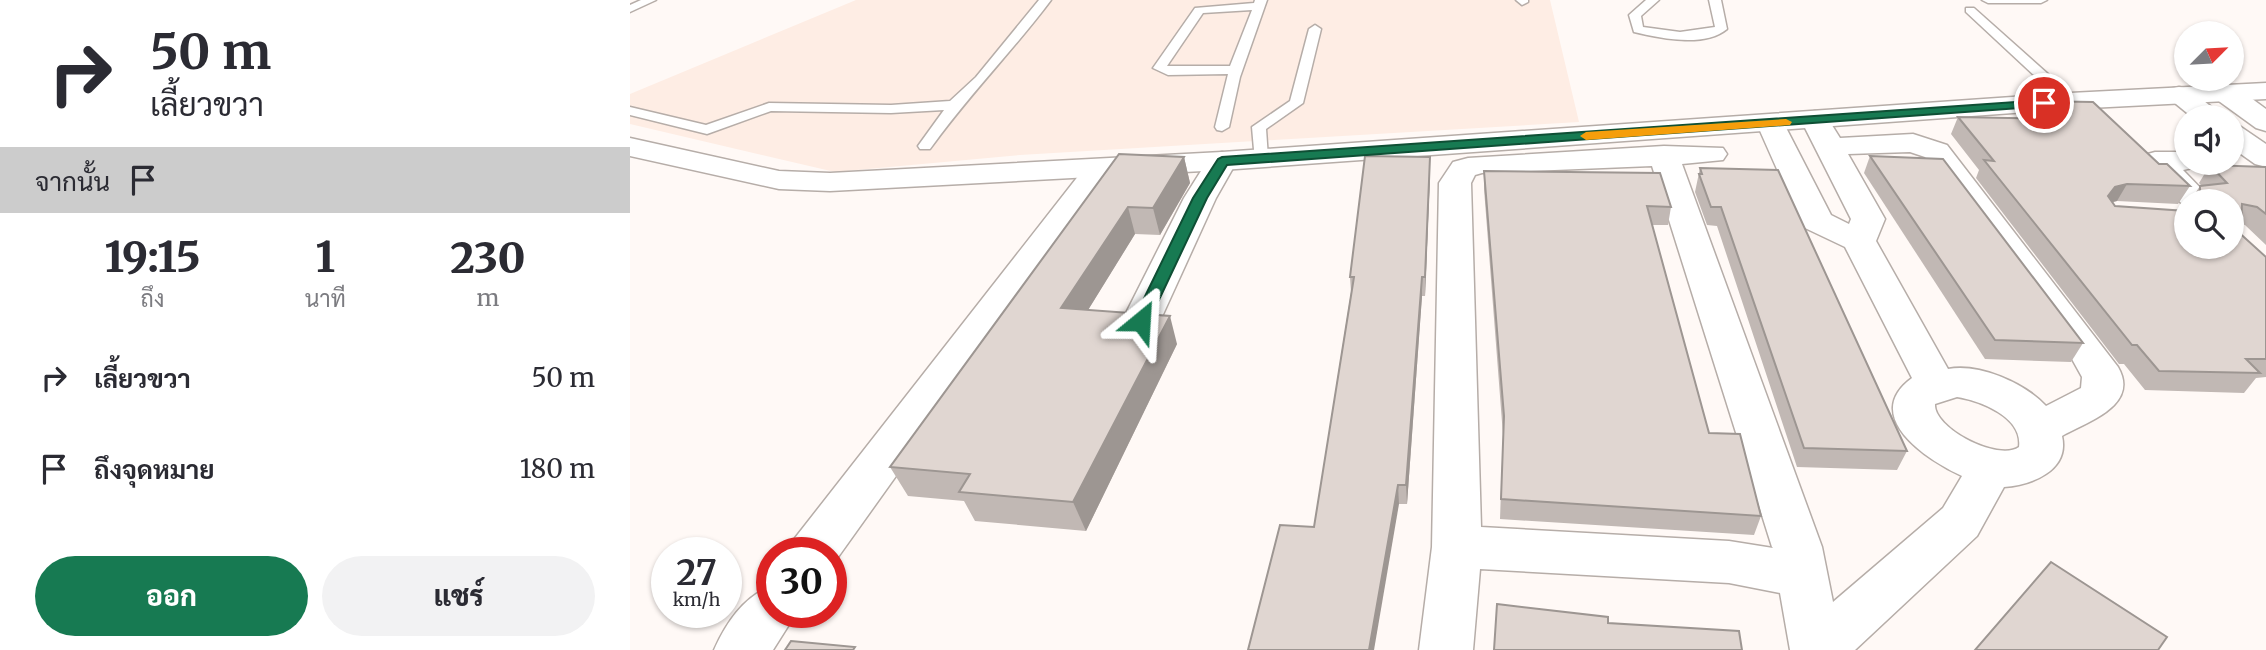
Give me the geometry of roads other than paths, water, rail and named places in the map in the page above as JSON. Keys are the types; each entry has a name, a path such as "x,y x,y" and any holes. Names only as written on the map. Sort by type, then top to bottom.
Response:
{"street":[{"path":"630,148 779,180 817,182 1222,161 2070,101 2266,91"},
{"path":"2226,93 2266,122"},
{"path":"2179,95 2193,105"},
{"path":"1815,120 1868,219 1859,241"},
{"path":"1771,124 1817,221 1859,241 1935,383"},
{"path":"1849,145 1913,143 1936,151 2087,351 2104,377 2101,396 2039,429"},
{"path":"2244,143 2266,161"},
{"path":"1446,650 1457,547 1455,183 1464,169 1479,164 1712,154"},
{"path":"1664,155 1797,548 1816,649"},
{"path":"1141,321 1200,198 1222,161"},
{"path":"2174,161 2155,161 2174,193"},
{"path":"2244,162 2266,161"},
{"path":"825,537 1101,168"},
{"path":"1956,382 1981,386 2006,397 2026,412 2039,429 2043,443 2040,455 2029,465 2012,469 1991,468 1962,460 1936,444 1919,426 1913,407 1919,392 1935,383 1956,382"},
{"path":"1816,649 1960,522 1991,468"},
{"path":"1457,547 1728,562 1804,576"},
{"path":"741,650 758,628"}],"lane":[{"path":"630,9 650,0"},
{"path":"925,146 954,105 981,80 1045,0"},
{"path":"1653,0 1635,15 1639,29 1651,33 1709,35 1721,29 1722,22 1715,0"},
{"path":"1988,0 2041,0"},
{"path":"1222,127 1235,70 1259,3 1199,10 1158,68 1168,71 1235,70"},
{"path":"1970,10 2070,101"},
{"path":"1260,158 1259,127 1296,103 1315,29"},
{"path":"630,111 708,130 769,107 891,109 954,105"}]}
